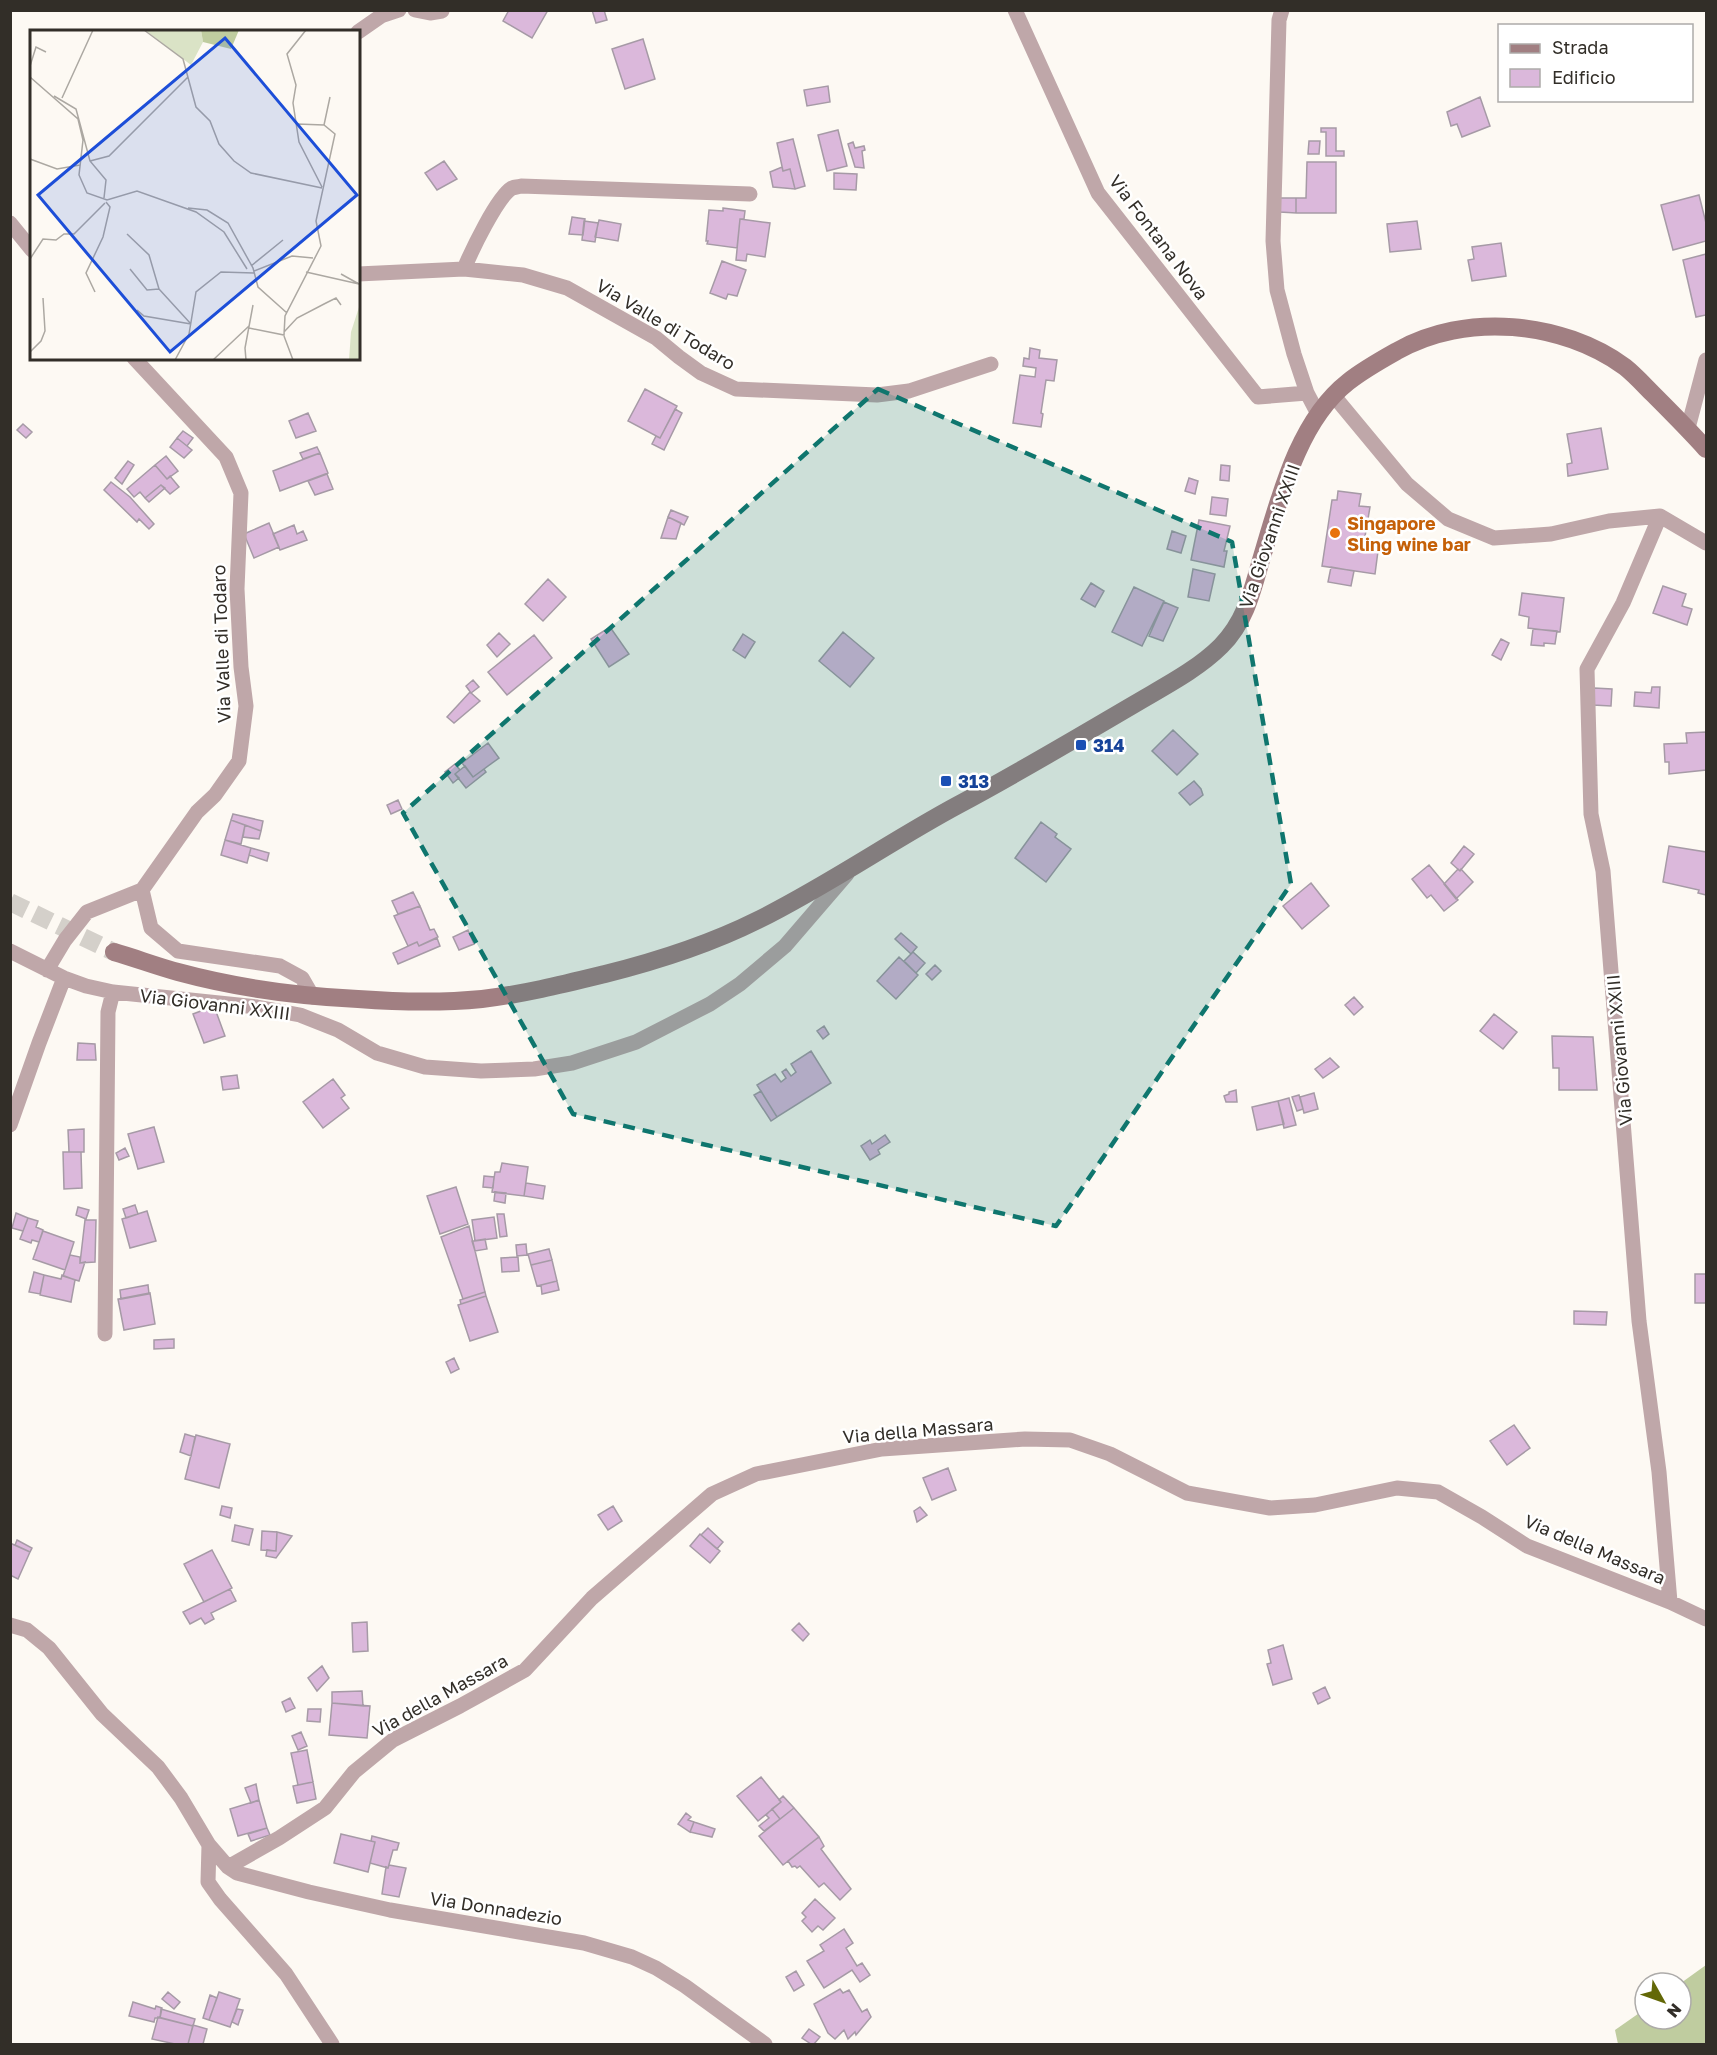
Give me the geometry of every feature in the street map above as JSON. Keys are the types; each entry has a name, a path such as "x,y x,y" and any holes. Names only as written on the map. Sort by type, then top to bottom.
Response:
{"main road":[{"name":"Via Giovanni XXIII","path":"114,952 178,972 245,987 313,997 408,1002 479,999 533,992 638,966 678,953 757,921 852,868 1206,659 1222,645 1236,627 1251,598 1274,517 1298,450 1318,414 1348,382 1409,345 1434,334 1499,326 1563,337 1593,348 1626,368 1707,449"}],"street":[{"path":"360,31 381,16 399,10"},
{"path":"415,10 430,13 442,11"},
{"name":"Via Fontana Nova","path":"1015,10 1098,193 1258,397 1307,393"},
{"path":"1282,10 1279,20 1273,241 1277,290 1294,354 1307,393 1318,414"},
{"path":"464,269 477,238 504,196 511,189 521,186 750,194"},
{"path":"10,223 30,248"},
{"name":"Via Valle di Todaro","path":"360,274 464,269 523,274 567,288 656,338 701,373 736,389 878,395 909,391 991,364"},
{"name":"Via Valle di Todaro","path":"136,360 226,458 241,493 237,588 241,667 246,706 239,760 214,795 177,838 142,890"},
{"path":"1688,428 1707,360"},
{"path":"1334,396 1407,484 1448,519 1494,538 1551,534 1609,521 1660,516 1707,543"},
{"name":"Via Giovanni XXIII","path":"1660,516 1623,603 1587,669 1591,814 1603,871 1639,1321 1659,1472 1670,1602"},
{"name":"Via Giovanni XXIII","path":"10,951 64,978 113,992 257,1007 300,1015 338,1030 377,1053 425,1067 513,1071 563,1065 598,1056 636,1042 710,1004 740,984 784,946 852,868"},
{"path":"46,970 65,940 87,912 142,890 151,927 178,951 280,966 302,978 313,997"},
{"path":"10,1125 64,978"},
{"path":"105,1334 108,1012 113,992"},
{"name":"Via della Massara","path":"228,1867 325,1808 354,1772 393,1740 525,1670 592,1598 712,1494 756,1474 882,1449 1024,1439 1070,1440 1110,1454 1187,1493 1270,1508 1316,1505 1397,1488 1438,1492 1527,1546 1670,1602 1707,1619"},
{"name":"Via Donnadezio","path":"10,1625 27,1630 49,1648 102,1714 158,1767 181,1798 209,1845 228,1867 243,1875 309,1892 390,1910 584,1943 632,1957 656,1968 685,1986 765,2044"},
{"path":"209,1845 208,1882 220,1899 286,1974 332,2044"}],"highlighted area":[{"path":"878,389 1232,542 1291,884 1056,1226 573,1114 403,813"}],"green space":[{"path":"1706,1965 1706,2044 1618,2044 1615,2030 1633,2017 1633,2031 1693,2031 1693,1974"}],"building":[{"path":"509,10 548,10 532,38 503,21"},
{"path":"592,10 604,10 607,20 596,23"},
{"path":"643,39 655,79 625,89 612,49"},
{"path":"828,86 830,102 807,106 804,90"},
{"path":"1480,97 1490,126 1462,137 1457,124 1451,126 1447,112"},
{"path":"1321,128 1336,128 1336,151 1344,151 1344,156 1326,156 1326,132 1321,132"},
{"path":"838,130 847,166 827,171 818,135"},
{"path":"793,139 805,186 795,189 790,169 783,171 777,143"},
{"path":"1309,141 1320,141 1319,154 1308,154"},
{"path":"853,142 855,148 864,146 865,150 862,151 864,168 855,167 848,144"},
{"path":"444,161 457,179 437,190 425,173"},
{"path":"1307,162 1336,162 1336,213 1296,213 1296,198 1306,198"},
{"path":"782,167 783,171 790,169 795,189 773,187 770,172"},
{"path":"834,173 857,174 856,190 834,189"},
{"path":"1699,195 1706,223 1706,241 1673,250 1661,205"},
{"path":"1280,198 1296,198 1296,213 1280,212"},
{"path":"723,208 745,211 744,219 740,219 737,248 707,244 709,210 723,211"},
{"path":"572,217 585,219 583,235 569,234"},
{"path":"740,219 770,223 765,257 747,254 746,261 736,260"},
{"path":"599,220 621,224 618,241 595,237"},
{"path":"584,221 598,223 595,242 582,240"},
{"path":"1417,221 1421,249 1390,252 1387,224"},
{"path":"1501,243 1506,276 1472,281 1468,260 1474,259 1472,247"},
{"path":"1706,254 1706,315 1696,317 1683,260"},
{"path":"722,261 746,270 737,296 728,294 726,299 710,293"},
{"path":"1030,348 1040,350 1039,358 1057,360 1054,381 1046,380 1041,427 1013,423 1020,375 1035,377 1036,368 1023,366 1024,358 1029,359"},
{"path":"645,389 677,406 660,438 628,421"},
{"path":"675,409 682,413 664,450 652,444 656,436 660,438"},
{"path":"308,413 316,431 296,438 289,421"},
{"path":"23,424 32,432 26,438 17,430"},
{"path":"1601,428 1608,469 1568,476 1567,464 1572,463 1567,434"},
{"path":"183,431 193,438 187,446 177,438"},
{"path":"177,438 192,450 184,458 170,447"},
{"path":"317,447 320,453 303,459 300,453"},
{"path":"320,453 328,473 280,491 273,471"},
{"path":"166,456 178,471 167,479 155,465"},
{"path":"128,461 134,465 122,484 115,478"},
{"path":"155,465 167,479 170,476 179,487 170,494 161,485 145,498 140,492 134,497 127,489"},
{"path":"1221,465 1230,466 1229,481 1220,480"},
{"path":"327,474 333,489 315,495 308,481"},
{"path":"1189,478 1198,481 1195,494 1185,491"},
{"path":"111,482 130,497 154,524 149,529 139,519 137,522 104,490"},
{"path":"161,485 165,488 149,502 145,498"},
{"path":"1338,491 1361,494 1359,506 1370,507 1363,548 1378,551 1375,574 1322,566 1332,500 1337,500"},
{"path":"1212,497 1228,499 1226,516 1210,514"},
{"path":"671,510 688,517 684,525 668,517"},
{"path":"668,517 681,523 676,539 661,538"},
{"path":"1199,520 1230,526 1224,551 1227,551 1224,567 1191,560"},
{"path":"269,523 279,547 254,558 244,534"},
{"path":"294,525 297,534 303,531 307,540 280,550 273,534"},
{"path":"1172,531 1186,536 1181,553 1167,549"},
{"path":"1331,567 1354,571 1351,586 1328,582"},
{"path":"1193,569 1215,574 1209,601 1188,597"},
{"path":"548,579 566,597 543,621 525,604"},
{"path":"1091,583 1104,591 1095,607 1081,599"},
{"path":"1663,586 1686,594 1682,606 1692,609 1687,625 1653,613"},
{"path":"1134,587 1164,601 1142,646 1112,632"},
{"path":"1522,593 1564,598 1560,632 1528,628 1529,617 1519,615"},
{"path":"1164,602 1178,608 1163,641 1149,636"},
{"path":"610,627 629,654 609,667 591,639"},
{"path":"1533,629 1557,631 1555,644 1531,645"},
{"path":"843,632 874,658 850,687 819,661"},
{"path":"499,633 510,644 497,657 487,645"},
{"path":"743,634 755,642 745,658 733,650"},
{"path":"534,635 552,658 507,695 488,672"},
{"path":"1501,639 1509,643 1501,660 1492,655"},
{"path":"473,680 479,687 471,693 466,686"},
{"path":"1652,687 1660,687 1659,708 1634,706 1635,692 1651,693"},
{"path":"1594,688 1612,689 1611,706 1593,705"},
{"path":"470,692 480,701 454,723 447,717"},
{"path":"1173,730 1198,754 1177,775 1152,751"},
{"path":"1706,732 1706,770 1669,774 1669,762 1665,762 1664,744 1687,743 1686,733"},
{"path":"488,743 499,758 473,777 462,763"},
{"path":"455,764 460,770 455,774 459,778 453,783 445,772"},
{"path":"465,766 473,777 484,769 486,772 466,788 455,774"},
{"path":"1194,781 1203,795 1190,805 1179,793"},
{"path":"398,800 402,809 391,814 387,805"},
{"path":"233,814 263,821 261,831 231,820"},
{"path":"231,820 245,825 241,844 225,840"},
{"path":"1041,822 1071,849 1046,882 1015,858"},
{"path":"245,825 261,831 259,839 243,837"},
{"path":"225,840 251,848 247,863 221,855"},
{"path":"1464,846 1474,854 1460,871 1451,863"},
{"path":"1669,846 1706,852 1706,895 1698,893 1699,890 1663,882"},
{"path":"251,848 269,853 267,861 249,855"},
{"path":"1429,865 1458,900 1444,911 1431,895 1427,898 1412,879"},
{"path":"1458,869 1460,871 1461,869 1473,882 1456,899 1444,884"},
{"path":"1311,883 1329,906 1302,929 1283,906"},
{"path":"413,892 420,906 398,914 392,901"},
{"path":"420,906 430,930 434,929 438,937 419,946 417,942 408,946 394,916"},
{"path":"468,930 474,944 459,950 453,937"},
{"path":"901,933 917,947 911,954 895,939"},
{"path":"437,938 440,946 398,964 393,953 417,942 419,946"},
{"path":"913,952 925,963 916,973 904,961"},
{"path":"899,957 918,975 896,999 877,981"},
{"path":"935,965 941,971 932,980 926,974"},
{"path":"1354,997 1363,1007 1354,1015 1345,1005"},
{"path":"214,1006 225,1036 204,1043 193,1014"},
{"path":"1494,1014 1517,1032 1503,1049 1480,1031"},
{"path":"824,1026 829,1034 823,1039 817,1031"},
{"path":"1552,1036 1593,1037 1597,1090 1559,1090 1559,1068 1553,1068"},
{"path":"78,1043 95,1044 96,1060 77,1060"},
{"path":"811,1051 831,1083 777,1117 757,1085 775,1074 781,1082 786,1078 782,1072 786,1069 791,1076 796,1072 791,1064"},
{"path":"1330,1058 1339,1067 1323,1078 1315,1069"},
{"path":"237,1075 239,1088 223,1090 221,1077"},
{"path":"333,1079 345,1095 341,1098 349,1108 323,1128 303,1102"},
{"path":"1236,1090 1237,1102 1226,1102 1224,1096"},
{"path":"761,1091 777,1117 771,1121 754,1095"},
{"path":"1314,1093 1318,1109 1304,1113 1300,1097"},
{"path":"1299,1095 1303,1109 1297,1111 1292,1097"},
{"path":"1289,1098 1296,1125 1284,1128 1278,1101"},
{"path":"1278,1101 1284,1124 1257,1130 1252,1107"},
{"path":"154,1127 164,1162 138,1169 128,1134"},
{"path":"84,1129 84,1152 69,1152 68,1130"},
{"path":"885,1135 890,1142 878,1150 880,1154 870,1160 861,1146 870,1140 872,1144"},
{"path":"125,1148 129,1156 119,1160 116,1153"},
{"path":"63,1152 81,1152 82,1188 64,1189"},
{"path":"502,1163 528,1167 524,1196 492,1192 495,1172 500,1172"},
{"path":"484,1176 494,1177 493,1188 483,1187"},
{"path":"526,1183 545,1186 543,1199 524,1196"},
{"path":"456,1187 468,1224 440,1234 427,1196"},
{"path":"495,1192 506,1193 505,1203 494,1201"},
{"path":"135,1205 138,1214 126,1218 123,1209"},
{"path":"78,1207 89,1210 86,1219 76,1215"},
{"path":"147,1211 156,1241 130,1248 122,1219"},
{"path":"16,1213 28,1218 23,1231 12,1228"},
{"path":"497,1214 504,1214 507,1236 500,1237"},
{"path":"494,1217 497,1238 475,1241 472,1220"},
{"path":"28,1218 38,1221 36,1227 43,1230 39,1242 32,1240 31,1243 20,1239"},
{"path":"85,1220 96,1220 95,1262 80,1263"},
{"path":"469,1226 485,1292 463,1299 441,1237"},
{"path":"43,1231 74,1242 65,1270 33,1259"},
{"path":"485,1239 487,1249 475,1251 472,1241"},
{"path":"526,1244 527,1255 517,1256 516,1245"},
{"path":"549,1249 552,1260 531,1265 528,1254"},
{"path":"70,1255 80,1257 80,1263 85,1262 79,1281 63,1276"},
{"path":"518,1257 519,1271 502,1272 501,1258"},
{"path":"552,1260 557,1281 537,1286 531,1265"},
{"path":"34,1272 44,1275 40,1294 29,1292"},
{"path":"1695,1274 1706,1274 1706,1303 1695,1303"},
{"path":"44,1275 61,1279 62,1275 75,1280 71,1302 40,1295"},
{"path":"557,1281 559,1290 542,1294 541,1285"},
{"path":"148,1285 149,1294 121,1299 120,1290"},
{"path":"485,1292 486,1296 461,1304 460,1300"},
{"path":"150,1293 155,1324 124,1330 118,1299"},
{"path":"486,1296 498,1332 470,1341 458,1305"},
{"path":"1574,1311 1607,1312 1606,1325 1574,1324"},
{"path":"174,1339 174,1348 154,1349 154,1340"},
{"path":"454,1358 459,1369 451,1373 446,1362"},
{"path":"1514,1425 1530,1448 1507,1465 1490,1441"},
{"path":"185,1434 195,1437 191,1456 180,1452"},
{"path":"196,1435 230,1444 219,1488 185,1479"},
{"path":"948,1468 956,1490 932,1500 923,1478"},
{"path":"222,1506 232,1508 230,1518 220,1515"},
{"path":"613,1506 622,1521 608,1530 598,1515"},
{"path":"920,1507 927,1515 917,1522 914,1511"},
{"path":"235,1525 253,1529 249,1545 232,1541"},
{"path":"708,1528 723,1542 717,1549 701,1535"},
{"path":"262,1531 277,1532 276,1551 261,1550"},
{"path":"277,1532 292,1536 276,1558 266,1556 267,1550 276,1551"},
{"path":"700,1534 720,1551 710,1563 690,1546"},
{"path":"17,1540 32,1548 30,1552 15,1545"},
{"path":"10,1543 30,1552 18,1579 10,1575"},
{"path":"212,1550 232,1588 204,1602 184,1564"},
{"path":"230,1589 236,1601 211,1613 214,1619 205,1624 201,1618 190,1624 183,1612"},
{"path":"367,1622 368,1651 353,1652 352,1623"},
{"path":"799,1623 809,1634 803,1641 792,1630"},
{"path":"1283,1645 1292,1679 1273,1685 1267,1664 1271,1663 1268,1650"},
{"path":"322,1666 329,1678 317,1691 308,1678"},
{"path":"1325,1687 1330,1698 1318,1704 1313,1693"},
{"path":"362,1691 363,1706 332,1703 332,1692"},
{"path":"290,1698 295,1708 286,1712 282,1702"},
{"path":"332,1703 370,1706 367,1738 329,1735"},
{"path":"308,1709 321,1709 320,1722 307,1721"},
{"path":"301,1732 307,1746 298,1750 292,1736"},
{"path":"307,1750 313,1782 298,1785 291,1753"},
{"path":"761,1777 781,1802 758,1821 737,1796"},
{"path":"313,1782 316,1799 297,1803 293,1786"},
{"path":"256,1784 259,1800 251,1803 245,1788"},
{"path":"783,1796 794,1808 780,1819 772,1809 781,1802 779,1800"},
{"path":"259,1800 267,1828 238,1836 230,1809"},
{"path":"794,1808 819,1837 783,1865 759,1836"},
{"path":"772,1809 780,1819 764,1831 759,1826 769,1818 766,1815"},
{"path":"686,1813 691,1817 688,1820 694,1822 690,1832 678,1824"},
{"path":"694,1822 715,1829 712,1837 690,1832"},
{"path":"267,1828 270,1835 251,1841 248,1834"},
{"path":"341,1834 375,1842 368,1872 334,1863"},
{"path":"372,1836 399,1843 397,1850 393,1850 388,1868 370,1863 375,1842 371,1841"},
{"path":"819,1837 824,1846 821,1849 851,1889 840,1900 824,1883 819,1887 800,1866 792,1867 788,1861"},
{"path":"389,1865 406,1868 399,1897 382,1894 386,1867 388,1868"},
{"path":"815,1899 835,1918 823,1930 818,1926 812,1932 802,1921 806,1917 802,1913"},
{"path":"844,1929 853,1943 846,1948 857,1966 862,1963 870,1975 860,1982 852,1970 824,1988 807,1961 824,1951 820,1945"},
{"path":"796,1971 804,1985 794,1991 786,1977"},
{"path":"840,1989 843,1993 849,1990 862,2012 867,2009 871,2017 856,2035 855,2032 848,2039 844,2030 835,2039 828,2033 814,2004"},
{"path":"168,1992 180,2002 174,2009 162,1999"},
{"path":"219,1992 240,1999 230,2027 209,2020"},
{"path":"210,1995 217,1998 209,2020 203,2018"},
{"path":"133,2002 155,2009 156,2006 162,2008 160,2018 155,2018 154,2022 129,2016"},
{"path":"161,2009 195,2019 193,2026 160,2018"},
{"path":"237,2009 243,2010 238,2025 232,2022"},
{"path":"158,2017 193,2026 188,2044 152,2039"},
{"path":"193,2025 207,2029 203,2044 188,2044"},
{"path":"809,2029 820,2037 814,2044 802,2038"}],"tunnel":[{"path":"10,902 114,952"}],"place":[{"name":"Singapore Sling wine bar","path":"1335,533"},
{"name":"314","path":"1081,745"},
{"name":"313","path":"946,781"}]}
